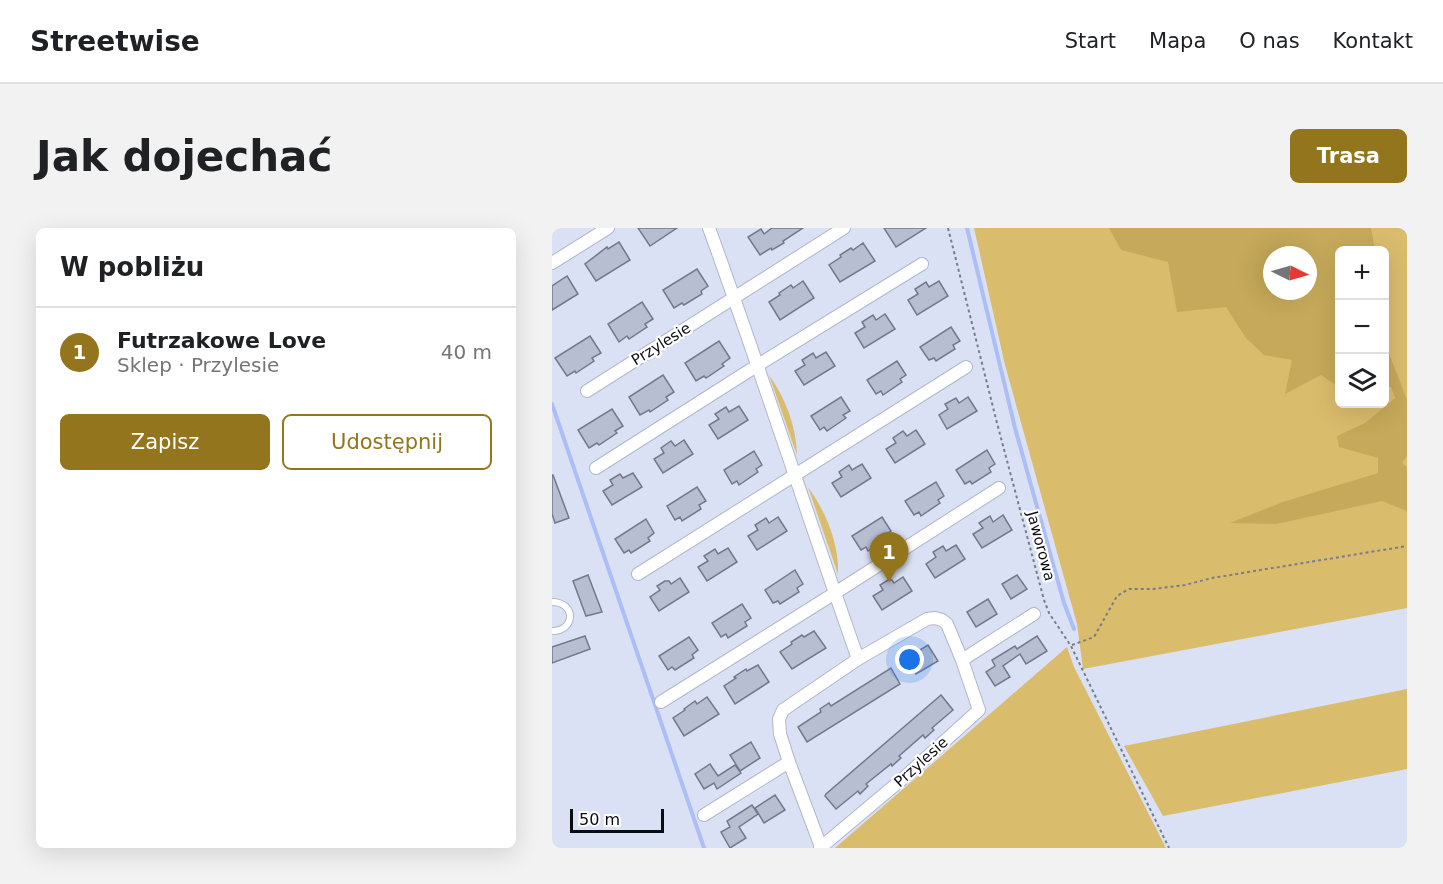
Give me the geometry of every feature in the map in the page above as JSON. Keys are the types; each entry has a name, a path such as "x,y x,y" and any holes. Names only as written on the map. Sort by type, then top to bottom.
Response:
{"street":[{"path":"552,263 608,228"},
{"name":"Przylesie","path":"587,391 844,228"},
{"path":"713,230 858,659"},
{"path":"596,468 922,264"},
{"path":"638,574 966,367"},
{"path":"661,702 999,488"},
{"path":"962,660 1034,614"},
{"name":"Przylesie","path":"935,618 947,624 962,660 979,710 821,848 780,734 779,719 783,710 858,659 927,619 935,618"},
{"path":"704,815 789,762"}],"lane":[{"path":"552,602 563,604 570,616 562,629 552,631"}],"path":[{"name":"Jaworowa","path":"948,228 1044,600 1049,613 1071,646 1169,848"},
{"path":"1071,646 1094,637 1117,596 1129,589 1185,585 1212,578 1407,546"}],"shaded area":[{"path":"974,228 1407,228 1407,608 1083,669 1077,624 1005,365"},
{"path":"1109,228 1371,228 1374,246 1335,246 1335,384 1321,375 1285,394 1292,360 1264,355 1246,338 1226,307 1177,312 1168,262 1121,250"},
{"path":"1389,353 1407,400 1407,456 1402,463 1407,467 1407,511 1382,501 1276,524 1230,523 1283,502 1378,473 1378,458 1339,447 1337,436 1365,423 1383,408 1389,408 1389,403 1395,398 1389,387"},
{"path":"769,375 789,413 795,434 797,455"},
{"path":"808,487 834,539 838,574"},
{"path":"1067,647 1074,667 1166,848 835,848"},
{"path":"1407,689 1407,769 1163,816 1124,746"}],"building":[{"path":"638,228 677,228 650,246"},
{"path":"772,228 803,228 783,241 784,243 760,255 748,237 761,229 764,234"},
{"path":"884,228 926,228 896,247"},
{"path":"619,242 630,260 596,281 585,264 607,247 608,249"},
{"path":"863,243 875,261 840,282 829,265 841,257 840,255"},
{"path":"697,269 708,286 701,291 702,294 674,308 663,290"},
{"path":"567,276 578,294 552,310 552,286"},
{"path":"803,281 814,298 780,320 769,302 791,285 793,288"},
{"path":"939,281 948,296 917,315 908,300 918,294 915,289 926,282 929,287"},
{"path":"642,302 653,319 645,324 647,327 629,339 627,336 619,342 608,324"},
{"path":"885,314 895,329 864,348 855,333 865,327 862,322 873,315 876,320"},
{"path":"951,327 960,341 953,345 955,349 936,361 934,358 929,360 920,347"},
{"path":"590,336 601,353 592,358 594,361 567,376 555,358"},
{"path":"719,341 730,358 722,364 724,366 706,378 704,376 696,381 685,363"},
{"path":"826,352 835,366 804,385 795,371 805,365 802,360 813,353 816,358"},
{"path":"897,361 906,375 900,379 902,382 883,395 881,391 876,394 867,380"},
{"path":"663,375 674,392 666,397 668,400 650,412 649,410 640,415 629,397"},
{"path":"841,397 850,411 843,415 846,418 827,431 824,427 820,430 811,416"},
{"path":"968,397 977,411 947,429 939,415 948,409 945,404 956,398 959,403"},
{"path":"739,406 748,420 718,439 709,425 719,419 715,414 726,407 729,412"},
{"path":"612,409 623,426 599,445 597,443 589,448 578,430"},
{"path":"916,430 925,444 895,463 886,449 896,443 893,438 903,431 907,436"},
{"path":"684,440 693,454 663,473 654,459 664,453 661,448 671,441 675,446"},
{"path":"987,450 995,464 989,468 991,472 972,484 970,481 965,484 956,470"},
{"path":"754,451 762,465 756,469 758,472 739,485 737,481 732,484 724,470"},
{"path":"862,464 871,478 841,497 832,483 842,477 839,472 849,465 852,470"},
{"path":"633,473 642,487 612,505 603,491 613,485 610,480 620,474 623,478"},
{"path":"552,475 569,518 555,523 552,514"},
{"path":"936,482 944,496 938,500 940,503 921,516 919,512 914,515 905,501"},
{"path":"697,487 706,501 699,505 701,509 682,521 680,517 675,520 667,506"},
{"path":"1003,515 1012,530 982,548 973,534 983,528 979,523 990,516 993,522"},
{"path":"778,517 787,531 757,550 748,536 758,530 755,525 766,518 769,523"},
{"path":"882,517 891,531 885,535 887,538 868,551 866,547 861,550 852,536"},
{"path":"646,519 654,533 648,538 650,541 631,553 629,550 624,553 615,539"},
{"path":"956,545 965,559 935,578 926,564 936,557 933,552 943,546 946,551"},
{"path":"728,548 737,562 707,581 698,567 708,561 704,556 715,549 718,554"},
{"path":"795,570 803,584 797,588 799,592 780,604 778,601 773,603 765,590"},
{"path":"588,575 602,612 586,616 573,581"},
{"path":"1017,575 1027,589 1011,599 1002,584"},
{"path":"903,577 912,591 882,610 873,596 883,590 880,585 888,580 894,583"},
{"path":"680,578 689,592 659,611 650,597 660,590 657,586 665,581 671,584"},
{"path":"988,599 997,614 976,627 967,612"},
{"path":"742,604 751,618 745,622 747,626 728,638 726,634 721,637 712,623"},
{"path":"814,631 826,648 792,669 780,652 802,635 804,637"},
{"path":"585,636 590,649 552,663 552,647"},
{"path":"1037,636 1047,651 1026,664 1020,654 1003,666 1010,677 995,686 986,672 995,666 992,660 1015,646 1017,649"},
{"path":"689,637 698,650 692,655 694,658 675,670 672,667 668,670 659,656"},
{"path":"928,645 938,661 916,674 907,658"},
{"path":"758,665 769,682 735,704 724,686 746,669 747,671"},
{"path":"891,668 900,684 807,742 798,727 821,712 820,709 829,703 831,706"},
{"path":"941,695 953,710 932,728 934,730 925,738 923,735 899,756 901,758 892,766 891,764 866,784 868,786 860,794 858,791 836,809 825,796 826,794"},
{"path":"707,697 719,714 684,736 673,718 695,701 697,704"},
{"path":"751,742 760,758 740,771 730,755"},
{"path":"710,764 718,776 735,765 741,773 717,789 714,783 704,789 695,774"},
{"path":"775,795 785,810 764,823 755,808"},
{"path":"752,805 758,814 739,827 746,838 730,848 721,832 730,827 727,821"}],"waterway":[{"path":"967,228 1015,428 1064,603 1074,629"},
{"path":"552,404 704,848"}],"place":[{"name":"Futrzakowe Love","path":"889,582"}]}
